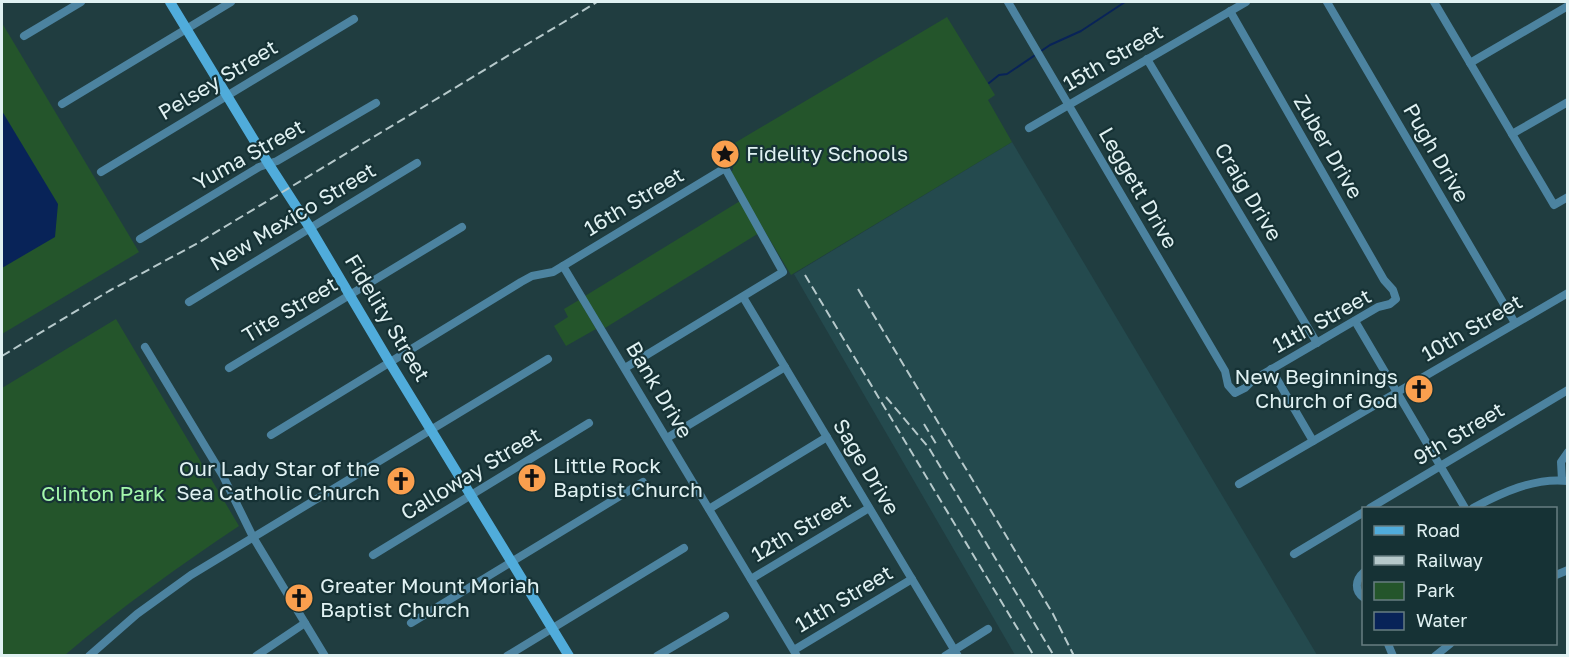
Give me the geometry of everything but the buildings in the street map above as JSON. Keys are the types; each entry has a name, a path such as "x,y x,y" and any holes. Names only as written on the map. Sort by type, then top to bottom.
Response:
{"main road":[{"name":"Fidelity Street","path":"170,2 310,228 569,656"}],"street":[{"path":"24,36 81,2"},
{"path":"62,104 231,2"},
{"name":"Leggett Drive","path":"1008,2 1225,371 1228,385 1235,393"},
{"name":"15th Street","path":"1029,128 1246,2"},
{"name":"Pugh Drive","path":"1327,2 1515,323"},
{"path":"1434,2 1554,205 1568,197"},
{"path":"1470,63 1568,6"},
{"name":"Zuber Drive","path":"1230,11 1384,280 1393,290 1396,299"},
{"name":"Pelsey Street","path":"101,172 354,19"},
{"name":"Craig Drive","path":"1148,59 1317,343"},
{"path":"1512,134 1568,102"},
{"name":"Yuma Street","path":"141,240 268,163 278,160 376,103"},
{"name":"New Mexico Street","path":"189,302 417,163"},
{"name":"16th Street","path":"272,435 521,282 532,276 553,272 725,168 783,272 743,297"},
{"name":"Tite Street","path":"229,368 462,227"},
{"name":"Bank Drive","path":"563,266 795,653"},
{"name":"10th Street","path":"1239,484 1568,293"},
{"path":"624,368 743,297"},
{"name":"Sage Drive","path":"743,297 956,653"},
{"name":"11th Street","path":"1235,393 1271,369 1378,307 1390,304 1396,299"},
{"path":"1355,321 1464,507"},
{"path":"145,347 223,476 253,537 325,656"},
{"path":"89,656 137,614 191,574 548,359"},
{"path":"667,438 785,367"},
{"path":"1271,369 1312,441"},
{"name":"9th Street","path":"1372,507 1568,390"},
{"name":"Calloway Street","path":"373,555 589,423"},
{"path":"709,509 827,438"},
{"path":"1475,507 1530,484 1565,481 1561,462 1568,452"},
{"path":"411,623 643,482"},
{"name":"12th Street","path":"751,579 869,508"},
{"path":"1294,554 1362,513"},
{"path":"507,656 684,548"},
{"path":"1362,574 1356,585 1357,591 1362,596"},
{"name":"11th Street","path":"795,653 912,579"},
{"path":"657,656 725,616"},
{"path":"256,656 305,623"},
{"path":"945,656 956,653 988,629"},
{"path":"1435,656 1449,645"}],"shaded area":[{"path":"1012,142 1317,655 1015,655 794,274"}],"green space":[{"path":"947,17 995,95 988,100 1012,142 791,275 730,173 733,170 733,144"},
{"path":"2,23 139,252 2,334"},
{"path":"740,201 759,233 605,328 585,296"},
{"path":"579,300 596,329 566,346 554,326 568,317 564,309"},
{"name":"Clinton Park","path":"116,319 239,526 150,588 65,655 2,655 2,388"}],"water":[{"path":"2,111 58,204 55,237 2,268"}],"waterway":[{"path":"989,83 999,75 1007,74 1050,45 1081,31 1125,2"}],"railway":[{"path":"2,356 109,291 198,243 597,2"},
{"path":"805,275 1034,656"},
{"path":"858,289 1053,614 1074,656"},
{"path":"886,397 929,448 1054,656"},
{"path":"924,424 938,447"}],"place":[{"name":"Fidelity Schools","path":"725,154"},
{"name":"New Beginnings Church of God","path":"1419,389"},
{"name":"Little Rock Baptist Church","path":"532,478"},
{"name":"Our Lady Star of the Sea Catholic Church","path":"401,481"},
{"name":"Greater Mount Moriah Baptist Church","path":"299,598"}]}
